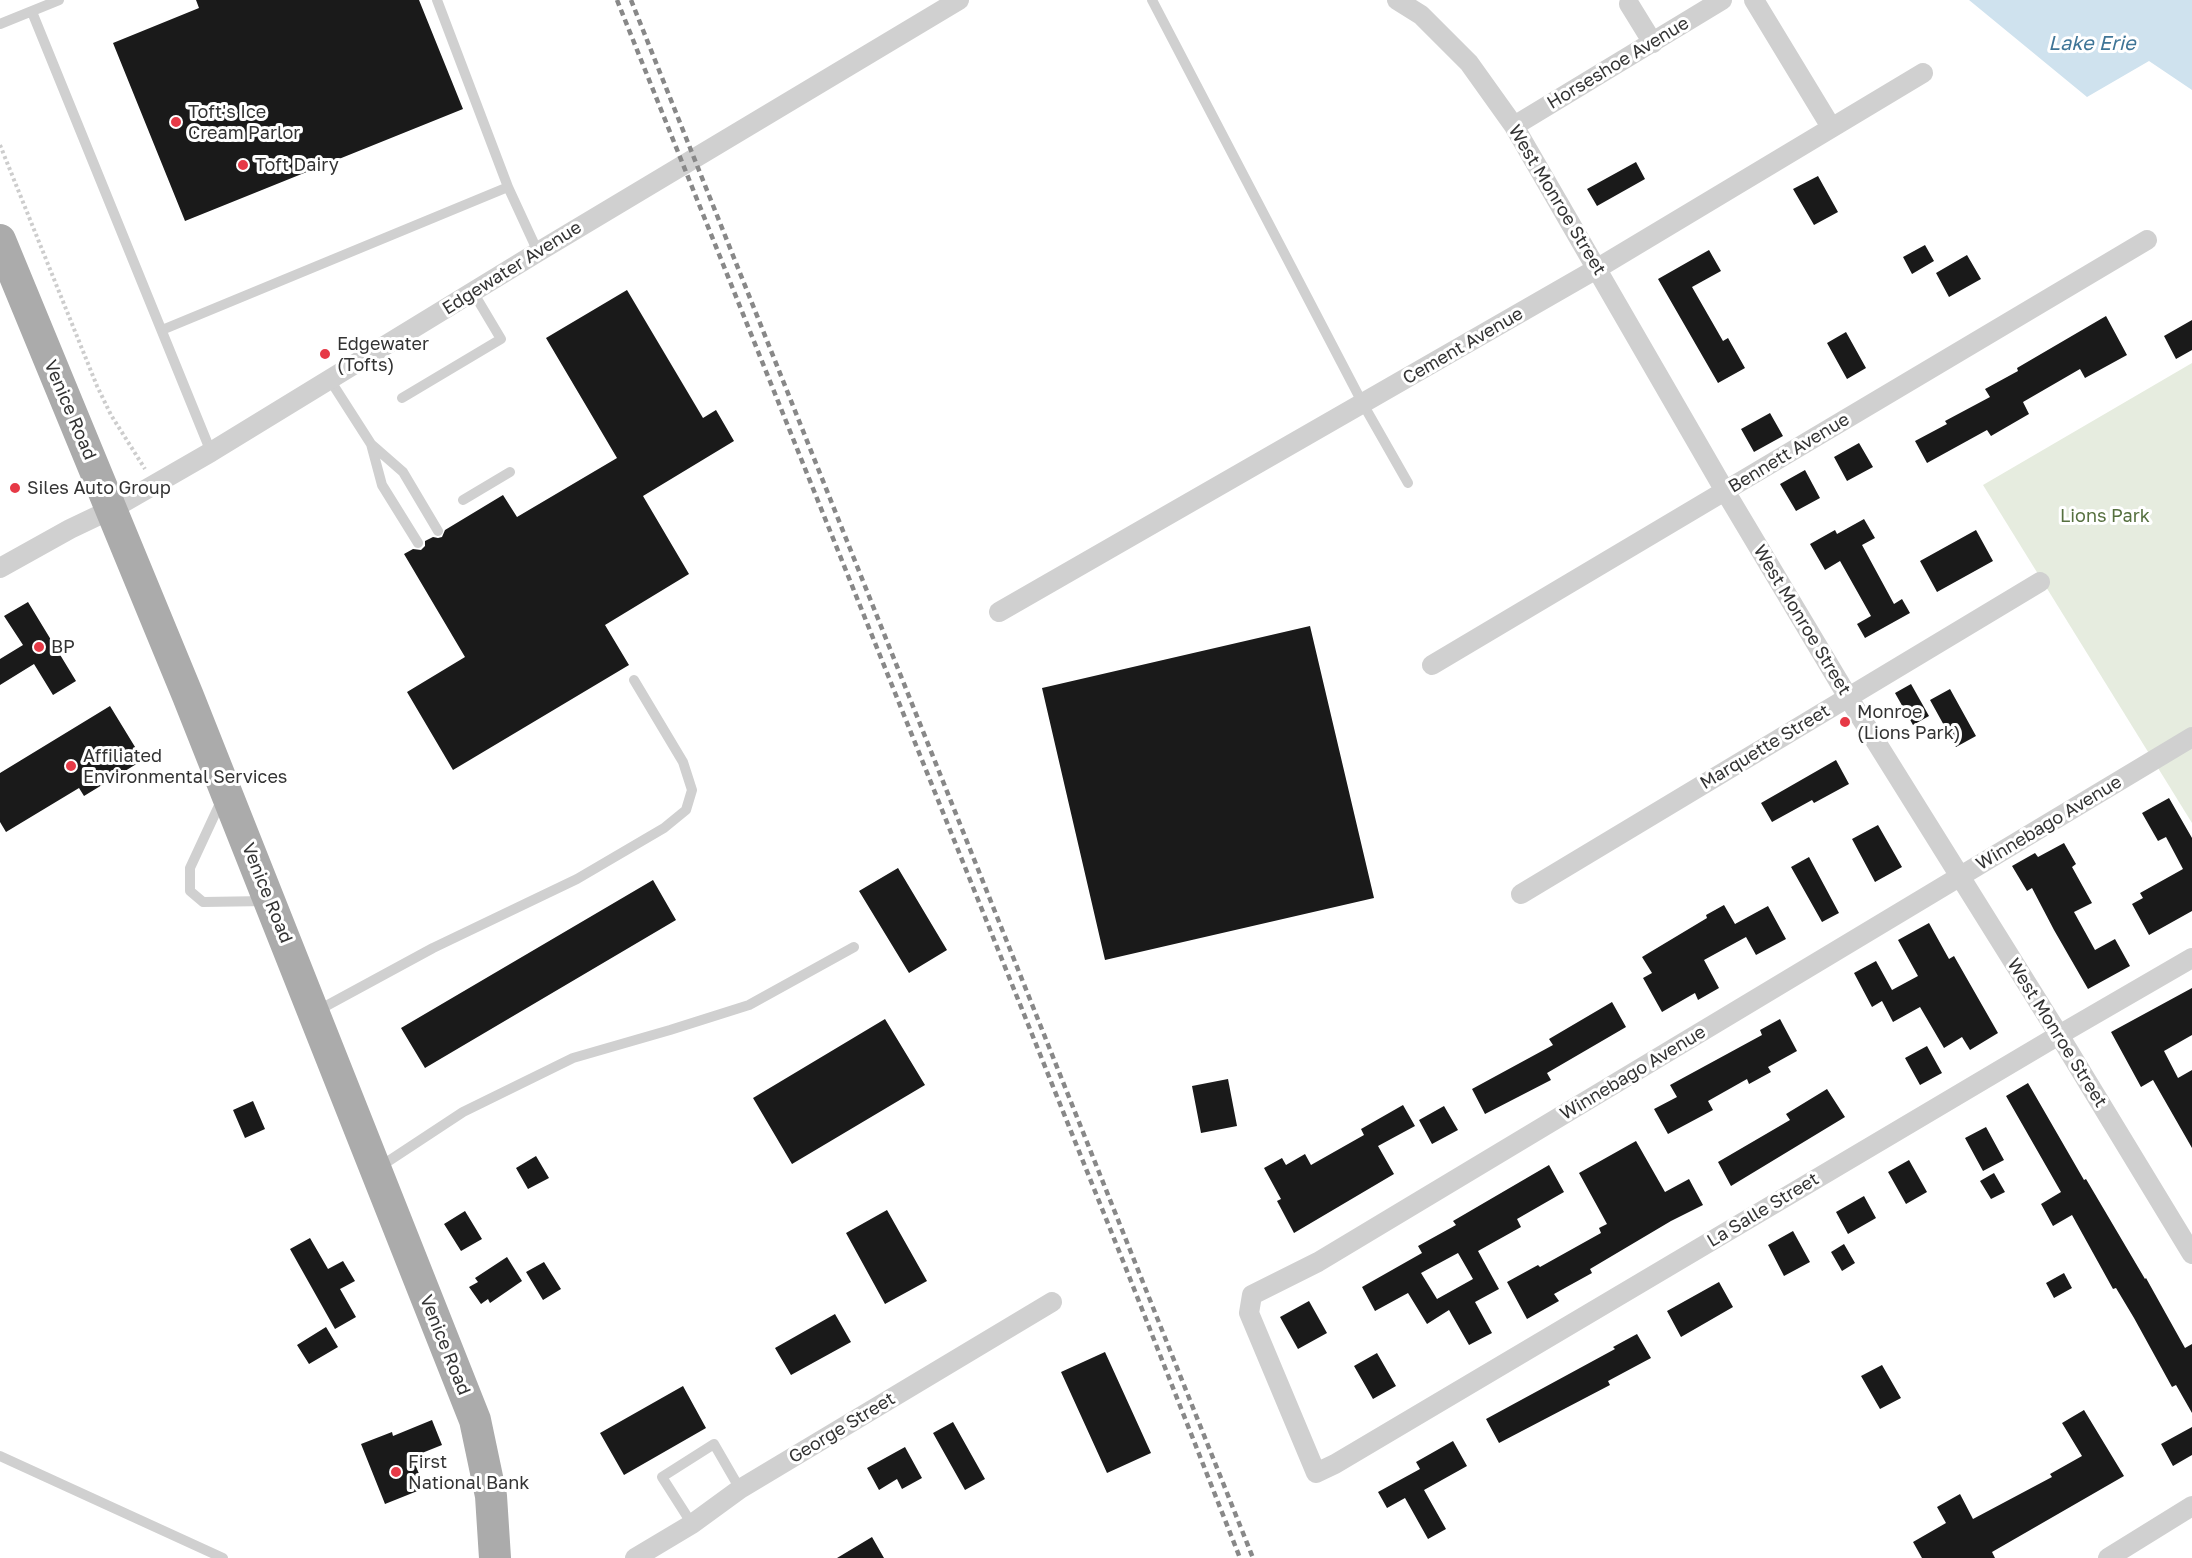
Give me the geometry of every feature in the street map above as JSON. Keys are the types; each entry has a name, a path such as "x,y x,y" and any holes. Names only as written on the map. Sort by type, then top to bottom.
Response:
{"main road":[{"name":"Venice Road","path":"0,240 226,790 475,1420 491,1496 495,1558"}],"street":[{"name":"Edgewater Avenue","path":"0,568 70,529 112,509 211,452 538,252 959,0"},
{"name":"West Monroe Street","path":"1397,0 1421,15 1469,63 1514,126 1725,491 1848,697 2059,1035 2192,1254"},
{"name":"Horseshoe Avenue","path":"1514,126 1722,0"},
{"path":"1754,0 1831,127"},
{"path":"1629,4 1653,43"},
{"name":"Cement Avenue","path":"999,612 1598,268 1923,73"},
{"name":"Bennett Avenue","path":"1432,666 2147,240"},
{"name":"Marquette Street","path":"1521,894 2040,582"},
{"name":"Winnebago Avenue","path":"1335,1464 1316,1473 1249,1313 1252,1295 1318,1262 2192,737"},
{"name":"La Salle Street","path":"1335,1464 2192,958"},
{"name":"George Street","path":"635,1558 692,1524 740,1489 1052,1302"},
{"path":"2108,1558 2192,1506"}],"lane":[{"path":"0,24 59,0"},
{"path":"437,0 508,187 538,252"},
{"path":"1152,0 1363,404 1408,483"},
{"path":"32,12 211,452"},
{"path":"162,330 508,187"},
{"path":"402,398 501,339 473,292"},
{"path":"330,380 371,444 403,472 438,531"},
{"path":"371,444 382,485 418,543"},
{"path":"463,500 510,472"},
{"path":"315,1012 433,948 577,879 664,828 686,810 692,790 683,762 634,680"},
{"path":"226,790 190,868 190,891 203,902 270,901"},
{"path":"375,1170 463,1112 573,1058 749,1005 854,946"},
{"path":"692,1524 662,1477 714,1444 740,1489"},
{"path":"0,1456 223,1558"}],"path":[{"path":"0,145 97,386 111,415 139,461"}],"green space":[{"name":"Lions Park","path":"2192,363 2192,823 1983,485"}],"water":[{"name":"Lake Erie","path":"1969,0 2192,0 2192,90 2149,61 2087,97"}],"building":[{"name":"Toft Dairy","path":"196,0 419,0 463,109 185,221 113,43 199,8"},
{"path":"1636,162 1645,179 1597,206 1587,189"},
{"path":"1818,176 1838,212 1814,225 1793,189"},
{"path":"1925,245 1934,261 1912,274 1903,257"},
{"path":"1709,250 1721,271 1692,287 1723,341 1728,338 1745,368 1718,383 1658,279"},
{"path":"1967,255 1981,279 1949,297 1936,273"},
{"path":"627,290 703,418 716,410 734,441 643,496 689,574 605,625 629,665 453,770 407,692 465,657 404,554 413,549 421,550 425,546 425,541 433,537 442,537 445,530 503,495 517,517 617,458 546,338"},
{"path":"2106,316 2127,355 2085,378 2080,369 2023,402 2029,414 1991,436 1987,430 1927,463 1915,441 1947,424 1945,421 1990,397 1985,389 2018,371 2017,368"},
{"path":"2192,320 2192,350 2176,359 2164,336"},
{"path":"1846,332 1866,368 1847,379 1827,343"},
{"path":"1770,413 1783,436 1754,452 1741,429"},
{"path":"1859,443 1873,467 1847,481 1834,457"},
{"path":"1805,470 1820,498 1796,511 1780,484"},
{"path":"1864,519 1875,538 1862,545 1894,604 1902,599 1910,613 1865,638 1857,624 1871,616 1840,561 1825,570 1810,544 1835,530 1837,534"},
{"path":"1976,530 1993,561 1937,592 1920,561"},
{"path":"28,602 76,681 53,695 34,664 0,685 0,659 23,645 4,616"},
{"path":"1310,626 1374,898 1105,960 1042,688"},
{"path":"1911,684 1929,716 1913,725 1895,693"},
{"path":"1950,689 1976,736 1956,747 1930,700"},
{"name":"Affiliated Environmental Services","path":"110,706 143,760 84,796 79,788 6,832 0,822 0,773"},
{"path":"1836,760 1849,784 1814,803 1812,800 1772,822 1761,803"},
{"path":"2169,798 2192,838 2192,911 2149,935 2132,904 2143,898 2140,893 2183,869 2166,837 2158,841 2142,813"},
{"path":"1878,825 1902,867 1875,882 1852,839"},
{"path":"2064,843 2076,864 2072,867 2092,903 2074,912 2095,950 2115,939 2130,966 2088,989 2032,888 2027,891 2012,866 2035,853 2038,857"},
{"path":"1809,857 1839,913 1822,922 1791,867"},
{"path":"898,868 947,950 909,973 859,891"},
{"path":"653,880 676,920 425,1068 401,1028"},
{"path":"1724,905 1735,924 1768,906 1786,939 1756,955 1746,937 1704,960 1719,988 1698,1000 1695,993 1662,1012 1643,978 1652,973 1642,957 1707,918 1706,915"},
{"path":"1929,923 1949,959 1954,956 1998,1033 1970,1050 1962,1037 1944,1048 1920,1007 1893,1022 1882,1001 1872,1007 1854,973 1876,961 1892,990 1918,976 1898,940"},
{"path":"2192,988 2192,1035 2164,1051 2178,1078 2192,1070 2192,1148 2153,1080 2141,1087 2111,1032"},
{"path":"1612,1002 1626,1027 1547,1073 1551,1080 1485,1114 1472,1089 1553,1045 1549,1039"},
{"path":"885,1019 925,1085 792,1164 753,1098"},
{"path":"1780,1019 1797,1051 1768,1067 1771,1072 1749,1084 1747,1079 1708,1101 1713,1110 1668,1134 1654,1109 1677,1097 1670,1085 1762,1035 1760,1030"},
{"path":"1927,1046 1942,1073 1920,1085 1905,1058"},
{"path":"1228,1079 1237,1126 1201,1133 1192,1086"},
{"path":"2028,1083 2084,1180 2086,1179 2146,1278 2185,1348 2192,1344 2192,1413 2176,1385 2172,1387 2134,1318 2116,1288 2113,1289 2072,1215 2053,1226 2041,1204 2061,1192 2006,1096"},
{"path":"1827,1089 1845,1117 1731,1186 1718,1162 1790,1120 1786,1114"},
{"path":"253,1101 265,1129 245,1138 233,1110"},
{"path":"1403,1105 1415,1126 1378,1146 1394,1174 1294,1233 1277,1201 1281,1199 1264,1168 1282,1158 1286,1165 1305,1154 1311,1165 1364,1135 1361,1129"},
{"path":"1444,1106 1458,1130 1432,1144 1419,1120"},
{"path":"1986,1127 2004,1160 1983,1171 1965,1138"},
{"path":"1636,1141 1665,1192 1689,1179 1703,1205 1671,1221 1590,1269 1592,1273 1554,1294 1559,1301 1527,1319 1507,1282 1538,1265 1540,1267 1601,1233 1599,1228 1607,1224 1579,1173"},
{"path":"536,1156 549,1178 528,1189 516,1168"},
{"path":"1909,1160 1927,1192 1906,1204 1888,1172"},
{"path":"1549,1165 1564,1192 1517,1219 1521,1227 1478,1251 1499,1289 1475,1302 1492,1333 1469,1345 1449,1310 1427,1324 1408,1293 1375,1311 1362,1287 1422,1253 1418,1246 1456,1225 1453,1221","holes":["1458,1253 1473,1279 1437,1299 1421,1273"]},
{"path":"1994,1173 2005,1192 1991,1199 1980,1181"},
{"path":"1864,1196 1876,1218 1848,1234 1836,1212"},
{"path":"887,1210 927,1281 885,1304 846,1233"},
{"path":"465,1211 482,1239 461,1251 444,1224"},
{"path":"1793,1231 1810,1262 1784,1276 1768,1245"},
{"path":"310,1238 328,1269 343,1261 355,1281 340,1289 356,1317 335,1329 290,1249"},
{"path":"1844,1244 1855,1263 1842,1271 1831,1252"},
{"path":"507,1257 522,1281 490,1303 488,1299 481,1304 469,1287 478,1282 475,1278"},
{"path":"544,1262 561,1289 543,1300 526,1272"},
{"path":"2064,1273 2072,1288 2054,1298 2046,1283"},
{"path":"1719,1282 1733,1307 1681,1337 1667,1311"},
{"path":"1309,1301 1327,1333 1298,1349 1280,1317"},
{"path":"835,1314 851,1342 791,1375 775,1348"},
{"path":"326,1327 338,1347 309,1364 297,1345"},
{"path":"1637,1334 1651,1358 1608,1381 1610,1385 1499,1443 1486,1419 1615,1349 1613,1347"},
{"path":"1105,1352 1151,1453 1107,1473 1061,1372"},
{"path":"1377,1353 1396,1386 1373,1399 1354,1366"},
{"path":"1882,1365 1901,1398 1880,1409 1861,1376"},
{"path":"683,1386 706,1428 624,1475 600,1433"},
{"path":"2084,1410 2124,1476 1992,1552 1995,1558 1922,1558 1913,1542 1946,1523 1937,1507 1960,1494 1973,1519 2052,1477 2050,1474 2082,1456 2062,1423"},
{"name":"First National Bank","path":"432,1420 442,1445 412,1457 425,1488 385,1504 361,1444 392,1432 393,1436"},
{"path":"953,1422 985,1479 965,1490 933,1433"},
{"path":"2192,1427 2192,1455 2173,1466 2161,1444"},
{"path":"1453,1441 1467,1466 1424,1490 1446,1529 1428,1539 1405,1498 1387,1508 1378,1492 1420,1469 1416,1462"},
{"path":"905,1447 922,1478 902,1489 897,1479 879,1490 867,1468"},
{"path":"872,1537 884,1558 837,1558"}],"railway":[{"path":"617,0 1240,1558"},
{"path":"631,0 1253,1558"}],"place":[{"name":"Toft's Ice Cream Parlor","path":"176,122"},
{"name":"Toft Dairy","path":"243,165"},
{"name":"Edgewater (Tofts)","path":"325,354"},
{"name":"Siles Auto Group","path":"15,488"},
{"name":"BP","path":"39,647"},
{"name":"Monroe (Lions Park)","path":"1845,722"},
{"name":"Affiliated Environmental Services","path":"71,766"},
{"name":"First National Bank","path":"396,1472"}]}
